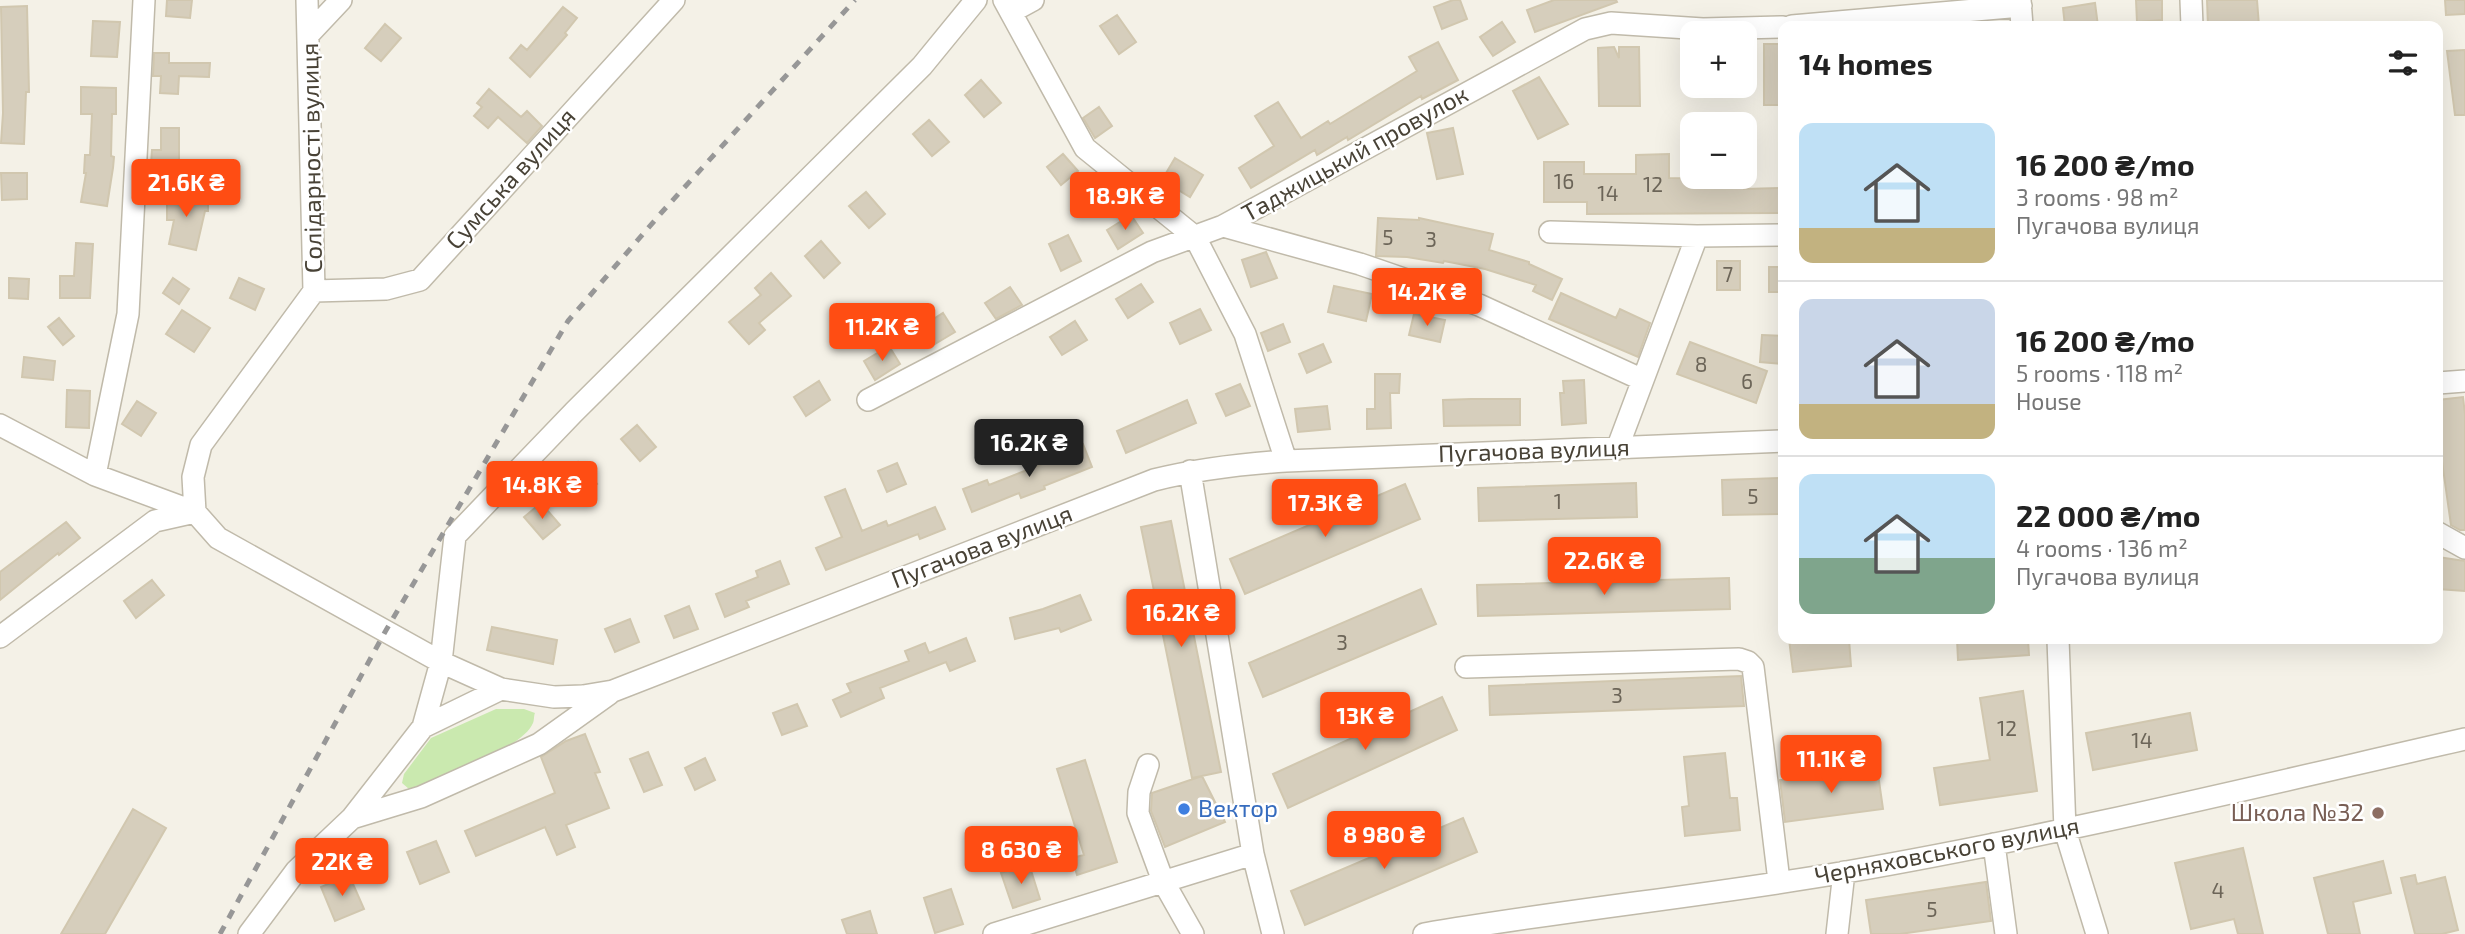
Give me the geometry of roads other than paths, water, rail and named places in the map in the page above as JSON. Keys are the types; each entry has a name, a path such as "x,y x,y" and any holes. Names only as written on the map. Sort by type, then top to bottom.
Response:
{"street":[{"path":"95,475 128,313 144,0"},
{"name":"Солідарності вулиця","path":"195,512 193,477 201,444 314,292 307,0"},
{"path":"309,34 341,0"},
{"name":"Сумська вулиця","path":"314,292 386,289 419,280 674,0"},
{"path":"249,934 296,871 352,818 423,727 441,662 455,536 574,412 922,66 976,0"},
{"path":"1033,0 1007,6 1085,148 1195,237 1245,334 1286,461"},
{"path":"2191,0 2192,21"},
{"path":"1868,21 2021,11"},
{"name":"Таджицький провулок","path":"868,400 1152,252 1223,226 1585,29 1611,23 1703,29 1778,27"},
{"path":"1223,226 1360,264 1479,305 1643,380"},
{"path":"1550,232 1697,236 1778,234"},
{"path":"1616,449 1697,236"},
{"path":"2443,382 2465,380"},
{"path":"0,425 95,475 195,512"},
{"name":"Пугачова вулиця","path":"195,512 218,538 441,662 500,689 554,697 583,696 613,691 1154,480 1190,471 1223,465 1286,461 1778,441"},
{"path":"1190,471 1254,854 1273,934"},
{"path":"0,637 155,521 195,512"},
{"path":"2443,536 2465,548"},
{"path":"2059,644 2066,830 2097,934"},
{"path":"1466,667 1739,659 1748,662 1753,667 1780,881"},
{"path":"423,727 500,689"},
{"name":"Пугачова вулиця","path":"352,818 421,797 539,744 613,691"},
{"name":"Черняховського вулиця","path":"1424,934 1503,920 1844,872 1994,844 2465,739"},
{"path":"1148,765 1139,792 1138,813 1163,881 1193,934"},
{"path":"1994,844 2006,934"},
{"path":"994,934 1254,854"},
{"path":"1837,934 1844,872"}],"railway":[{"path":"220,934 385,632 568,321 662,212 855,0"}],"place":[{"name":"Вектор","path":"1184,809"},
{"name":"Школа №32","path":"2378,813"}]}
